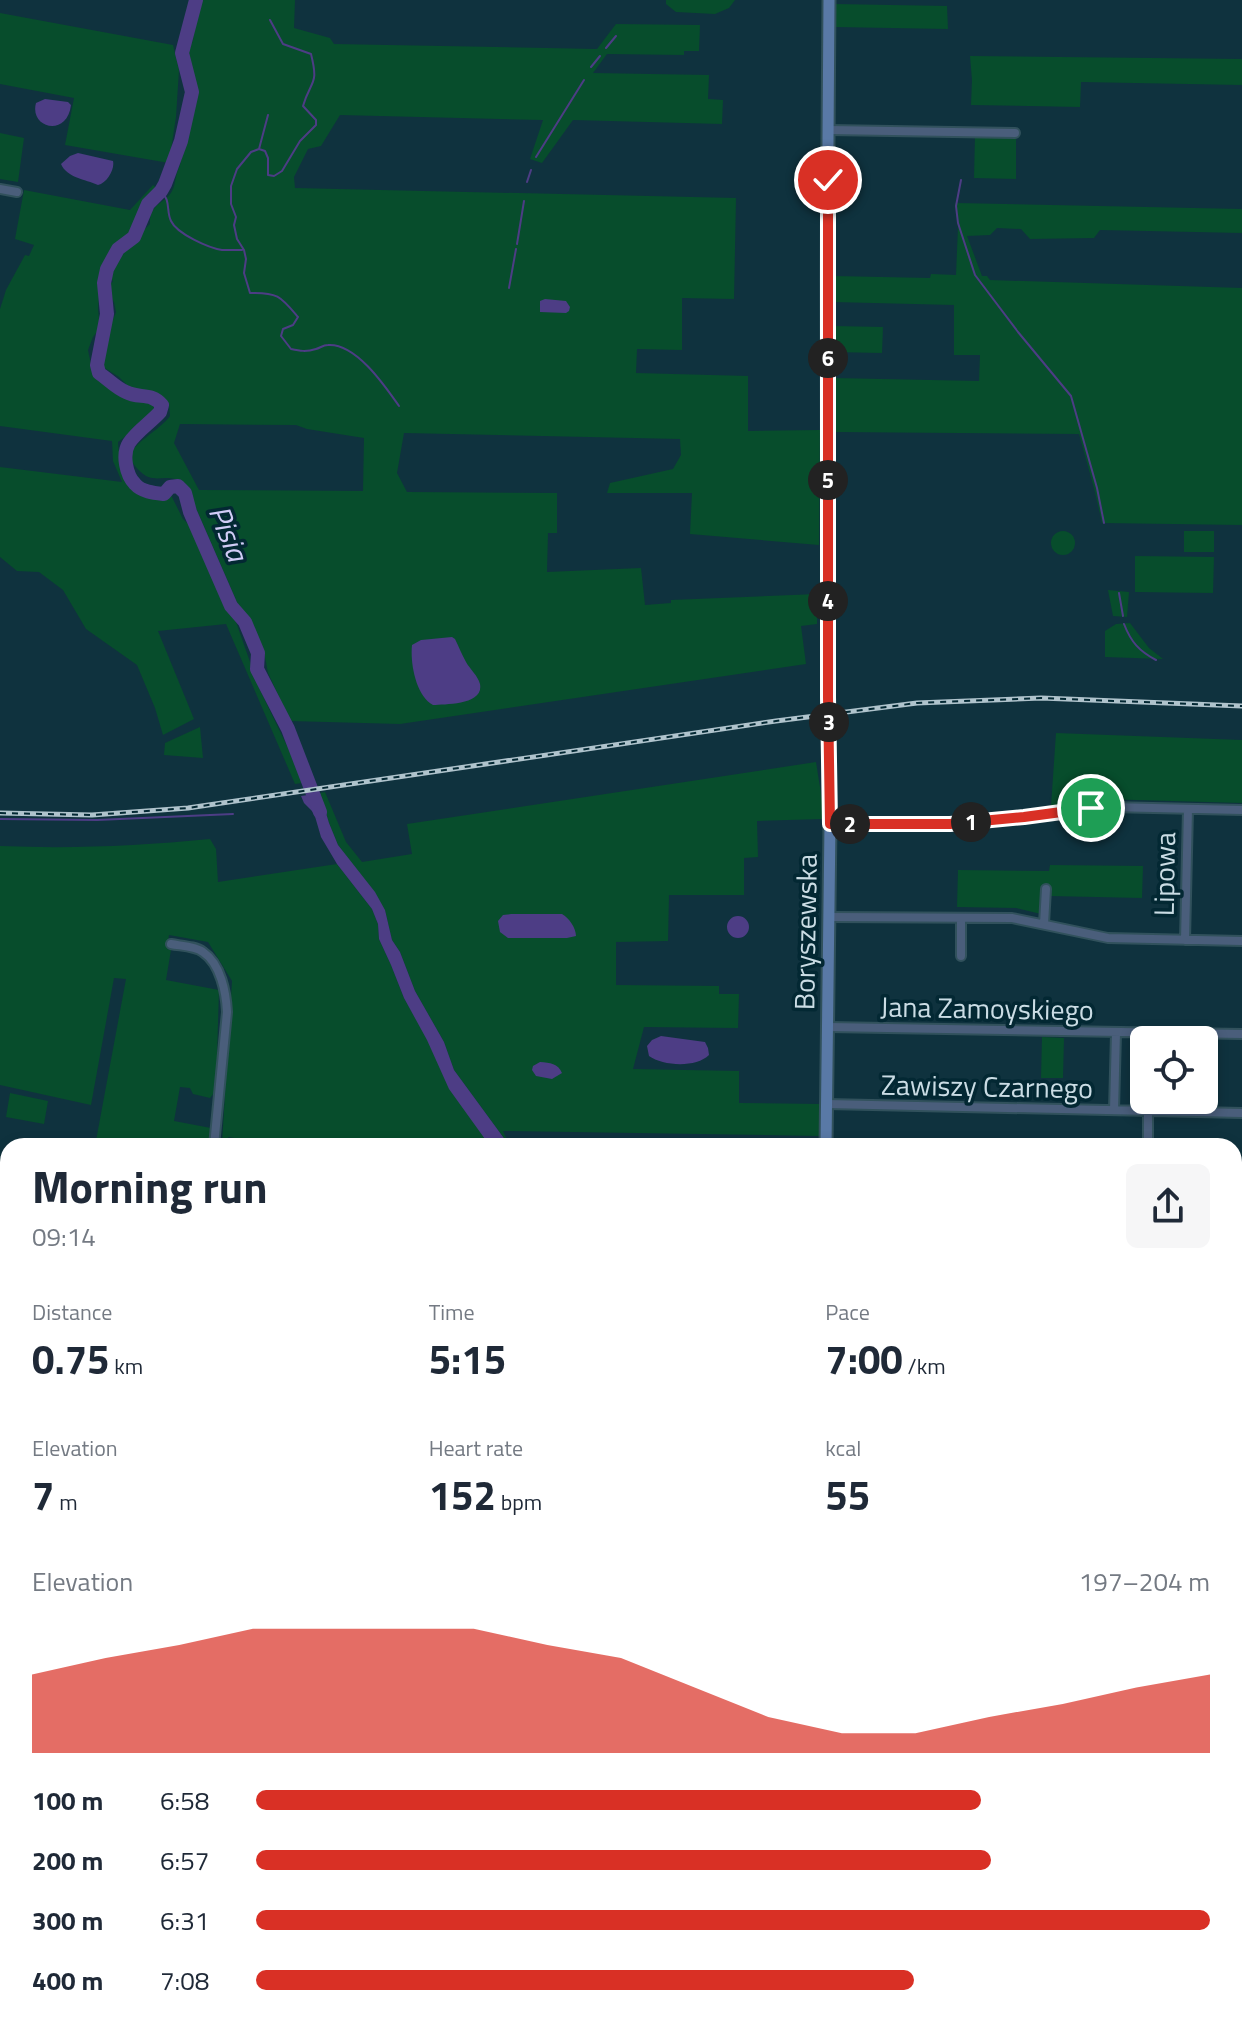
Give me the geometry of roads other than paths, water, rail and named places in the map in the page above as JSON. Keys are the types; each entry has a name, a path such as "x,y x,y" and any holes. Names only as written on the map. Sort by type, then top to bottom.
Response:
{"street":[{"name":"Boryszewska","path":"826,1138 830,824 829,0"},
{"path":"829,130 1015,133"},
{"path":"0,189 17,192"},
{"path":"830,824 950,824 1100,808 1242,810"},
{"name":"Lipowa","path":"1185,940 1188,809"},
{"path":"1044,924 1046,889"},
{"path":"829,917 1012,918 1108,938 1242,941"},
{"path":"961,918 961,956"},
{"path":"171,944 199,949 204,953 226,993 227,1012 215,1138"},
{"name":"Jana Zamoyskiego","path":"828,1027 1242,1034"},
{"path":"1114,1110 1116,1033"},
{"name":"Zawiszy Czarnego","path":"827,1104 1130,1110"},
{"name":"Zawiszy Czarnego","path":"1218,1112 1242,1113"},
{"path":"1148,1114 1148,1138"}],"waterway":[{"name":"Pisia","path":"196,0 182,53 192,92 181,141 161,191 148,204 134,237 118,249 107,269 104,283 107,314 97,365 99,373 119,388 131,394 154,398 162,405 160,412 129,443 125,458 129,475 138,487 148,492 164,494 170,487 178,486 185,493 190,512 231,606 245,622 258,653 257,669 288,729 320,812"},
{"path":"270,20 283,44 311,54 314,77 303,106 316,120 316,125 300,141 282,171 274,176 268,175 268,158 265,151 259,149 251,152 237,169 231,186 231,204 236,217 237,239 246,259 244,273 250,293 278,297 298,317 293,325 283,329 281,336 291,349 309,351 328,345 349,351 369,367 399,406"},
{"path":"606,48 616,36"},
{"path":"591,67 600,56"},
{"path":"536,157 584,80"},
{"path":"259,149 268,115"},
{"path":"527,182 531,170"},
{"path":"961,180 956,206 958,223 975,275 1071,396 1104,523"},
{"path":"161,191 166,198 171,221 180,231 216,249 242,250"},
{"path":"517,244 524,201"},
{"path":"509,288 516,249"},
{"path":"1119,593 1123,616"},
{"path":"1124,624 1136,645 1156,660"},
{"path":"0,819 97,820 233,814"}],"railway":[{"path":"0,813 92,815 188,808 917,703 1041,698 1242,706"}]}
